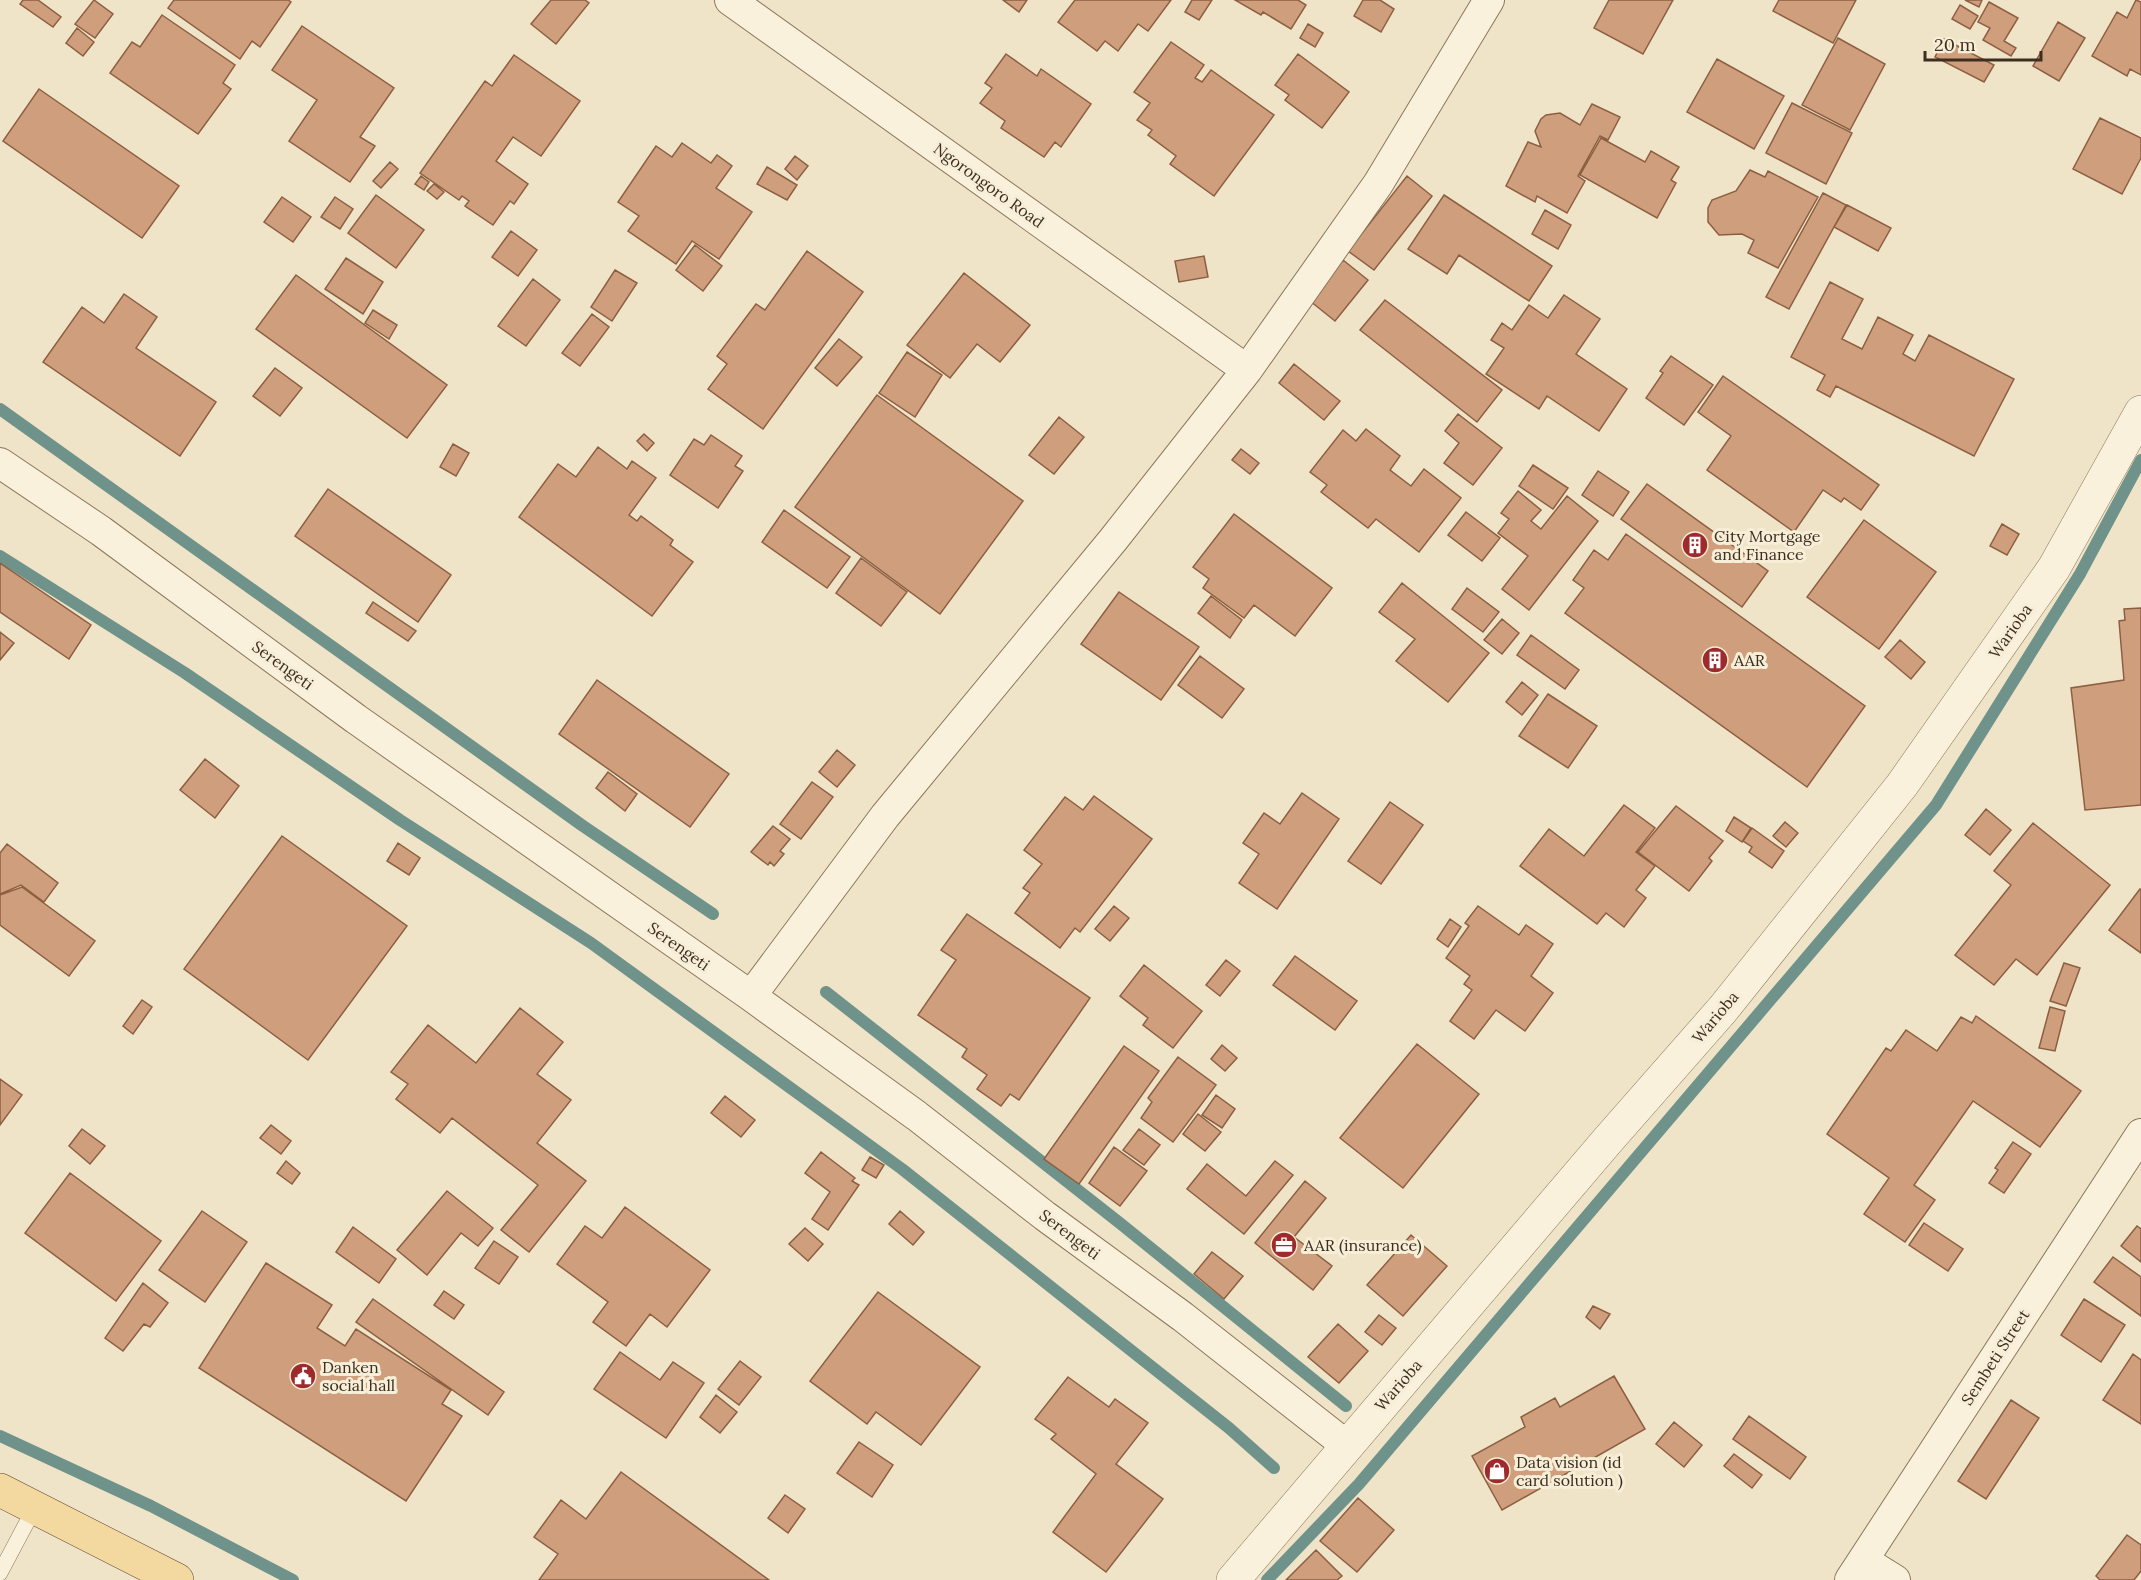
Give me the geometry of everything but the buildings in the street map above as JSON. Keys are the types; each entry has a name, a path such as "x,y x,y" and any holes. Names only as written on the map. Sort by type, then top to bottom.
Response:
{"main road":[{"path":"0,1490 35,1507 148,1572 177,1580"}],"street":[{"name":"Ngorongoro Road","path":"730,0 1247,370"},
{"path":"751,996 885,816 1113,540 1247,370 1378,184 1489,0"},
{"name":"Warioba","path":"1233,1580 1346,1445 1723,1009 1902,785 2054,568 2141,412"},
{"name":"Serengeti","path":"0,463 101,531 356,719 751,996 917,1116 1046,1216 1183,1317 1346,1445"},
{"name":"Sembeti Street","path":"1856,1570 2141,1134"},
{"path":"1856,1570 1895,1580"}],"lane":[{"path":"0,1573 35,1507"}],"waterway":[{"path":"0,409 583,826 713,914"},
{"path":"1267,1580 1359,1484 1936,805 2080,574 2141,460"},
{"path":"0,556 185,673 400,820 591,943 902,1169 1229,1428 1274,1468"},
{"path":"826,992 1121,1224 1346,1406"},
{"path":"0,1436 151,1506 293,1580"}],"place":[{"name":"City Mortgage and Finance","path":"1695,545"},
{"name":"AAR","path":"1715,660"},
{"name":"AAR (insurance)","path":"1284,1245"},
{"name":"Danken social hall","path":"303,1376"},
{"name":"Data vision (id card solution )","path":"1497,1471"}]}
